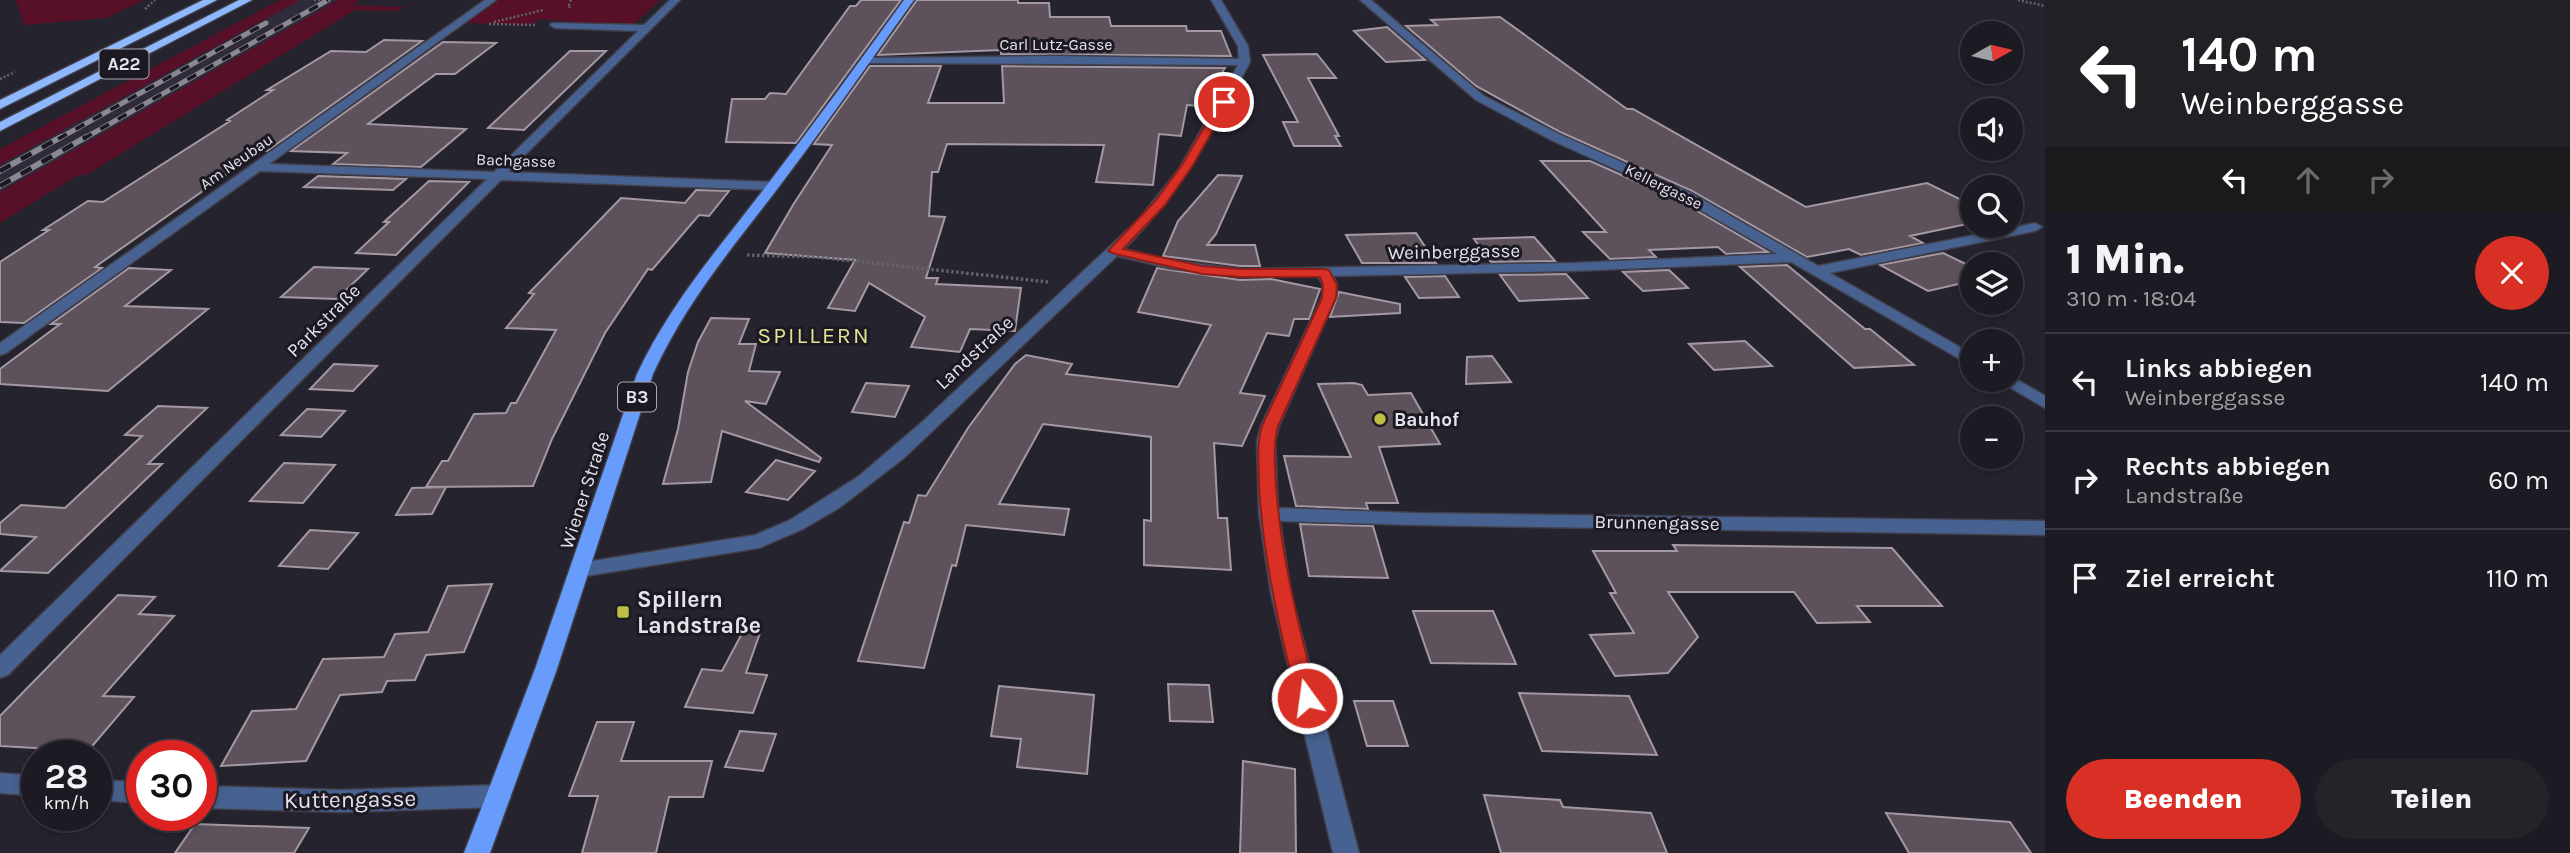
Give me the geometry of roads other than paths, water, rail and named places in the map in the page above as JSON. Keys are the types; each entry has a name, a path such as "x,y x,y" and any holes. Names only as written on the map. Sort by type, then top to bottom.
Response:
{"highway":[{"name":"A22","path":"0,105 212,0"},
{"name":"A22","path":"0,127 247,0"}],"main road":[{"name":"Wiener Straße","path":"477,853 580,570 645,373 682,304 773,186 909,0"}],"street":[{"name":"Am Neubau","path":"0,350 491,0"},
{"name":"Parkstraße","path":"0,668 675,0"},
{"path":"1216,0 1243,46 1245,62"},
{"name":"Kellergasse","path":"1366,0 1480,98 1545,132 1686,196 1960,353"},
{"path":"555,26 646,28"},
{"name":"Carl Lutz-Gasse","path":"866,60 1245,62"},
{"name":"Landstraße","path":"580,570 759,541 785,532 871,477 1115,251 1160,202 1187,165 1245,62"},
{"name":"Bachgasse","path":"258,167 773,186"},
{"path":"1817,271 2035,227"},
{"name":"Weinberggasse","path":"1115,251 1202,270 1240,273 1324,273 1796,258"},
{"path":"1324,273 1330,285 1329,298 1270,426 1266,441 1269,514 1281,594 1346,853"},
{"path":"2023,390 2045,403"},
{"name":"Brunnengasse","path":"1269,514 1429,519 2045,528"},
{"path":"0,783 21,785"},
{"name":"Kuttengasse","path":"217,797 342,800 499,796"}],"railway":[{"path":"83,139 328,0"},
{"path":"58,139 266,23"},
{"path":"0,171 61,137"},
{"path":"0,186 86,137"}],"place":[{"name":"Bauhof","path":"1380,419"},
{"name":"Spillern Landstraße","path":"623,612"}],"district":[{"name":"SPILLERN","path":"814,335"}]}
